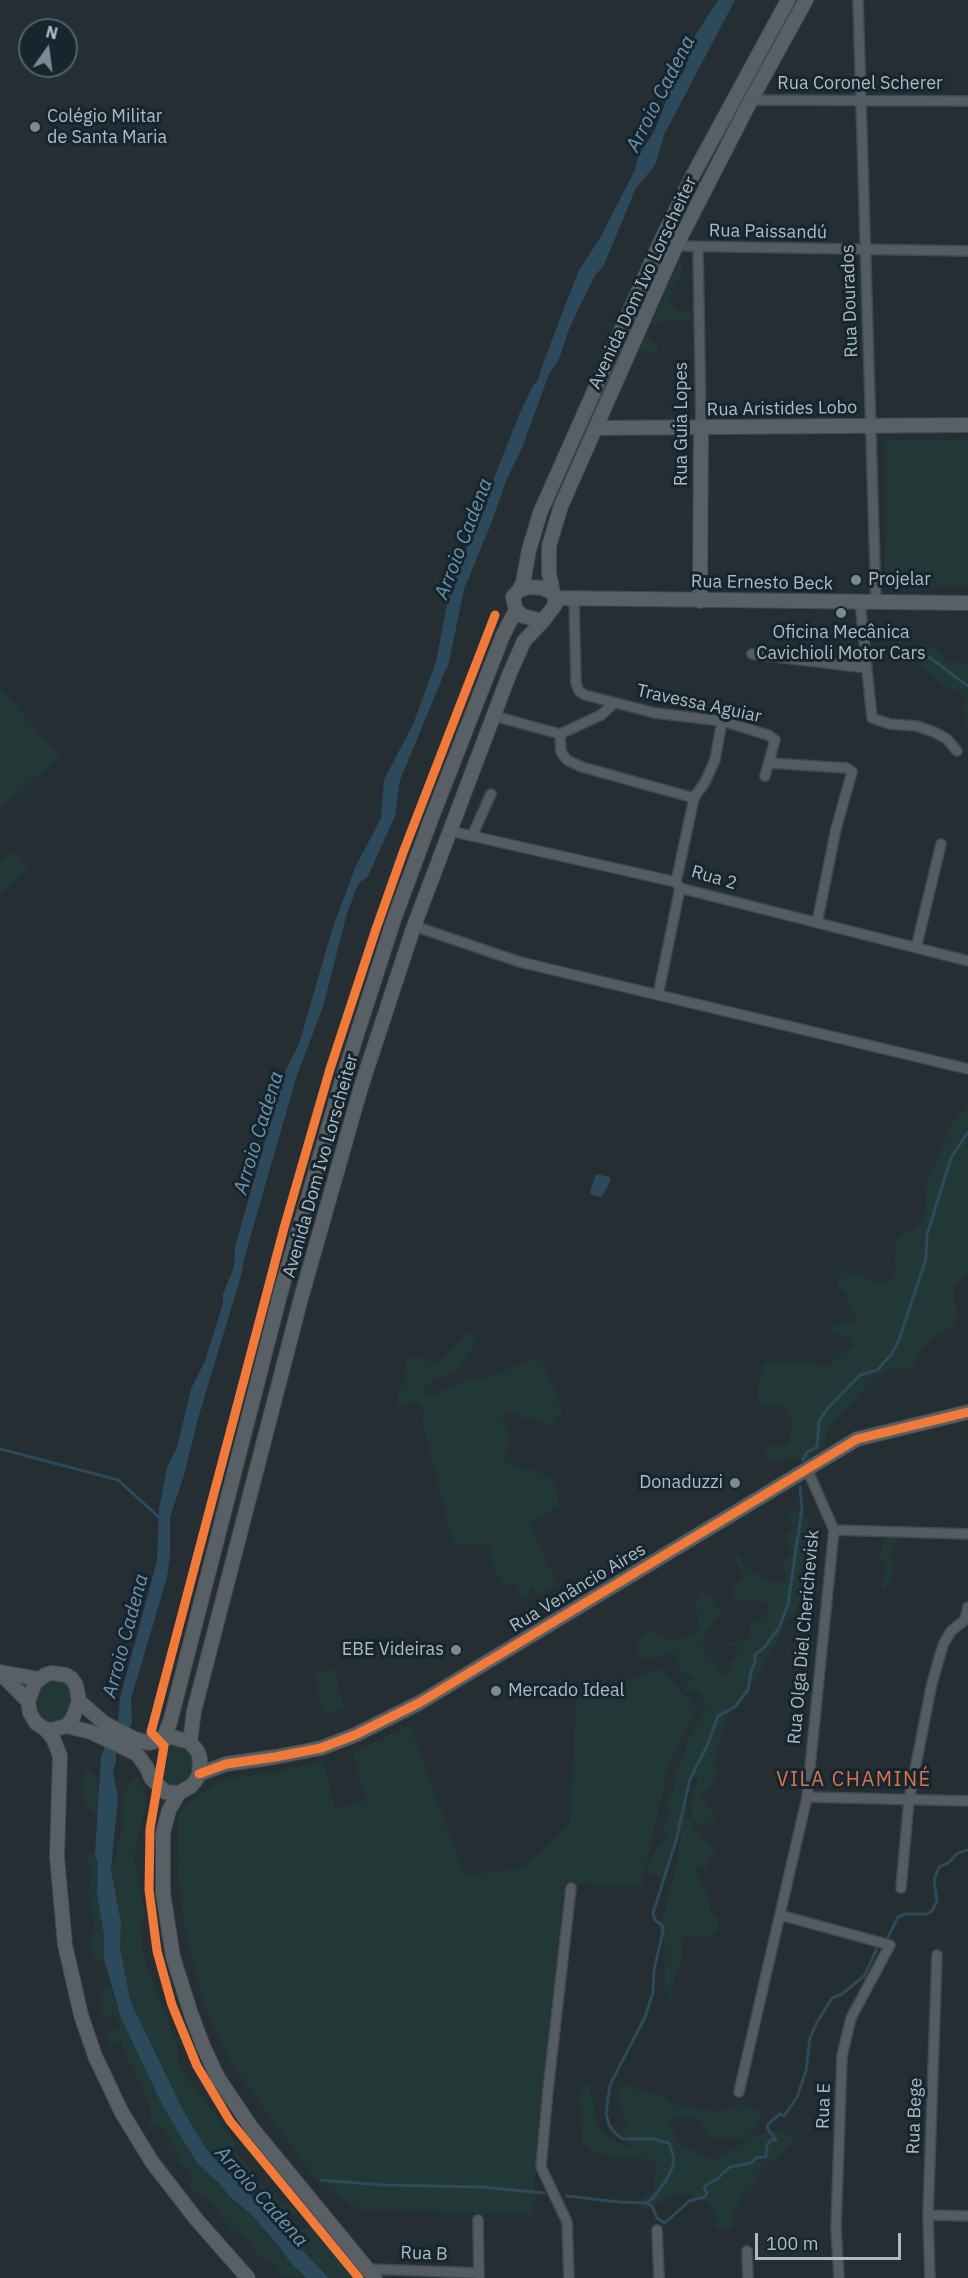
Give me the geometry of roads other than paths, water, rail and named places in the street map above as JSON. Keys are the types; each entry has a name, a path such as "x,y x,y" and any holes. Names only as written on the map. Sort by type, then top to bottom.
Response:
{"main road":[{"name":"Avenida Dom Ivo Lorscheiter","path":"159,1740 172,1711 281,1291 345,1073 394,919 506,628 516,610 513,597 523,583 529,550 540,513 658,245 788,0"},
{"name":"Avenida Dom Ivo Lorscheiter","path":"194,1747 194,1711 304,1287 361,1087 414,926 524,641 550,615 555,605 549,562 552,530 676,246 751,100 806,0"},
{"name":"Rua Aristides Lobo","path":"596,428 968,425"},
{"name":"Rua Guia Lopes","path":"700,601 701,427"},
{"path":"519,590 536,587 554,596"},
{"name":"Rua Ernesto Beck","path":"554,596 700,601 968,603"},
{"path":"516,610 523,616 543,621"},
{"name":"Rua Venâncio Aires","path":"199,1774 226,1764 275,1758 334,1744 409,1708 857,1439 968,1412"},
{"path":"0,1672 39,1679"},
{"path":"0,1672 28,1701"},
{"path":"66,1726 75,1715 79,1701 76,1685 66,1675 52,1672 39,1679 31,1689 28,1701 30,1713 36,1723 53,1738 60,1756 57,1857 65,1945 81,2014 95,2056 122,2113 152,2162 196,2219 248,2278"},
{"path":"79,1701 101,1729"},
{"path":"45,1729 52,1730 66,1726 101,1729 133,1745 172,1737 194,1747 200,1765 199,1774 191,1786 179,1793 169,1810 163,1833 163,1893 173,1957 191,2014 218,2078 251,2127 371,2274"},
{"path":"147,1768 149,1753 159,1740"},
{"path":"133,1745 151,1778 165,1792 179,1793"},
{"name":"Rua Venâncio Aires","path":"194,1747 207,1758 226,1764"}],"street":[{"name":"Rua Dourados","path":"858,0 876,602"},
{"name":"Rua Coronel Scherer","path":"751,100 968,101"},
{"name":"Rua Paissandú","path":"676,246 968,251"},
{"name":"Rua Guia Lopes","path":"698,248 701,427"},
{"name":"Travessa Aguiar","path":"574,598 576,683 579,691 656,713 722,721 773,737 775,740 765,776"},
{"path":"860,602 872,718 917,726 934,732 947,739 957,751"},
{"path":"752,654 867,668"},
{"path":"494,716 560,734 601,715 614,702"},
{"path":"658,995 694,798 705,782 715,760 722,721"},
{"path":"560,734 561,752 567,760 582,767 694,798"},
{"path":"769,763 847,768 852,772 836,829 817,923"},
{"path":"472,836 491,794"},
{"name":"Rua 2","path":"450,831 678,885 968,961"},
{"path":"916,948 941,844"},
{"path":"414,926 520,962 968,1069"},
{"name":"Rua Olga Diel Cherichevisk","path":"739,2092 807,1797 834,1530 807,1469"},
{"path":"834,1530 968,1534"},
{"path":"901,1888 909,1800 932,1683 943,1645 951,1630 964,1620 968,1607"},
{"path":"807,1797 968,1802"},
{"path":"569,2278 567,2222 541,2167 571,1888"},
{"name":"Rua E","path":"780,1916 890,1945 851,2018 842,2056 836,2228 839,2278"},
{"name":"Rua Bege","path":"930,2278 928,2215 937,1955"},
{"path":"928,2215 968,2216"},
{"path":"478,2220 479,2275"},
{"path":"657,2230 658,2278"},
{"path":"747,2251 748,2278"},
{"name":"Rua B","path":"371,2274 479,2275"}],"water":[{"name":"Arroio Cadena","path":"718,0 735,0 664,135 655,165 635,190 604,265 594,277 569,329 559,359 549,374 522,448 506,481 464,589 449,662 400,780 395,816 367,878 357,887 347,913 323,1007 297,1075 241,1276 199,1415 184,1475 170,1517 167,1577 131,1699 130,1729 118,1724 120,1698 157,1561 159,1509 167,1467 177,1448 191,1389 205,1361 223,1303 223,1294 234,1267 235,1247 284,1074 299,1044 332,930 355,868 381,818 384,780 414,722 436,662 450,589 519,415 533,385 537,382 578,272 600,238 635,170 638,156 654,132 671,88 684,71 695,36"},
{"path":"596,1174 610,1177 602,1197 591,1195 590,1192"},
{"name":"Arroio Cadena","path":"105,1746 116,1751 113,1771 118,1798 111,1868 121,1923 120,1948 130,1999 182,2108 206,2149 329,2278 306,2278 251,2214 229,2196 221,2185 197,2163 164,2108 121,2018 104,1959 104,1935 97,1895 98,1866 95,1853 101,1757"}],"waterway":[{"path":"921,651 968,686"},
{"path":"803,1460 807,1452 817,1447 819,1421 828,1408 860,1375 877,1370 891,1355 899,1340 926,1259 927,1235 951,1158 968,1132"},
{"path":"0,1449 118,1480 162,1520"},
{"path":"646,2203 666,2181 674,2158 669,2143 653,2139 623,2139 616,2134 609,2125 606,2113 610,2085 645,2017 653,1992 654,1970 663,1931 662,1925 655,1920 653,1913 676,1841 690,1779 707,1746 718,1716 735,1707 748,1690 755,1654 763,1649 779,1628 788,1604 802,1508 800,1487"},
{"path":"888,1937 898,1917 906,1914 926,1914 932,1911 937,1901 934,1880 939,1867 948,1863 958,1853 968,1850"},
{"path":"567,2196 646,2203 652,2206 657,2218 665,2223 689,2201 705,2197 706,2185 730,2167 766,2157 767,2145 771,2140 776,2140 767,2128 768,2124 780,2114 784,2116 797,2097 806,2071 810,2038 816,2024 832,1998 842,1994 865,1975 877,1948"},
{"path":"321,2180 383,2185 482,2187 544,2193"}],"place":[{"name":"Colégio Militar de Santa Maria","path":"35,127"},
{"name":"Projelar","path":"856,580"},
{"name":"Oficina Mecânica Cavichioli Motor Cars","path":"841,613"},
{"name":"Donaduzzi","path":"735,1483"},
{"name":"EBE Videiras","path":"456,1650"},
{"name":"Mercado Ideal","path":"496,1691"}],"district":[{"name":"VILA CHAMINÉ","path":"854,1780"}]}
